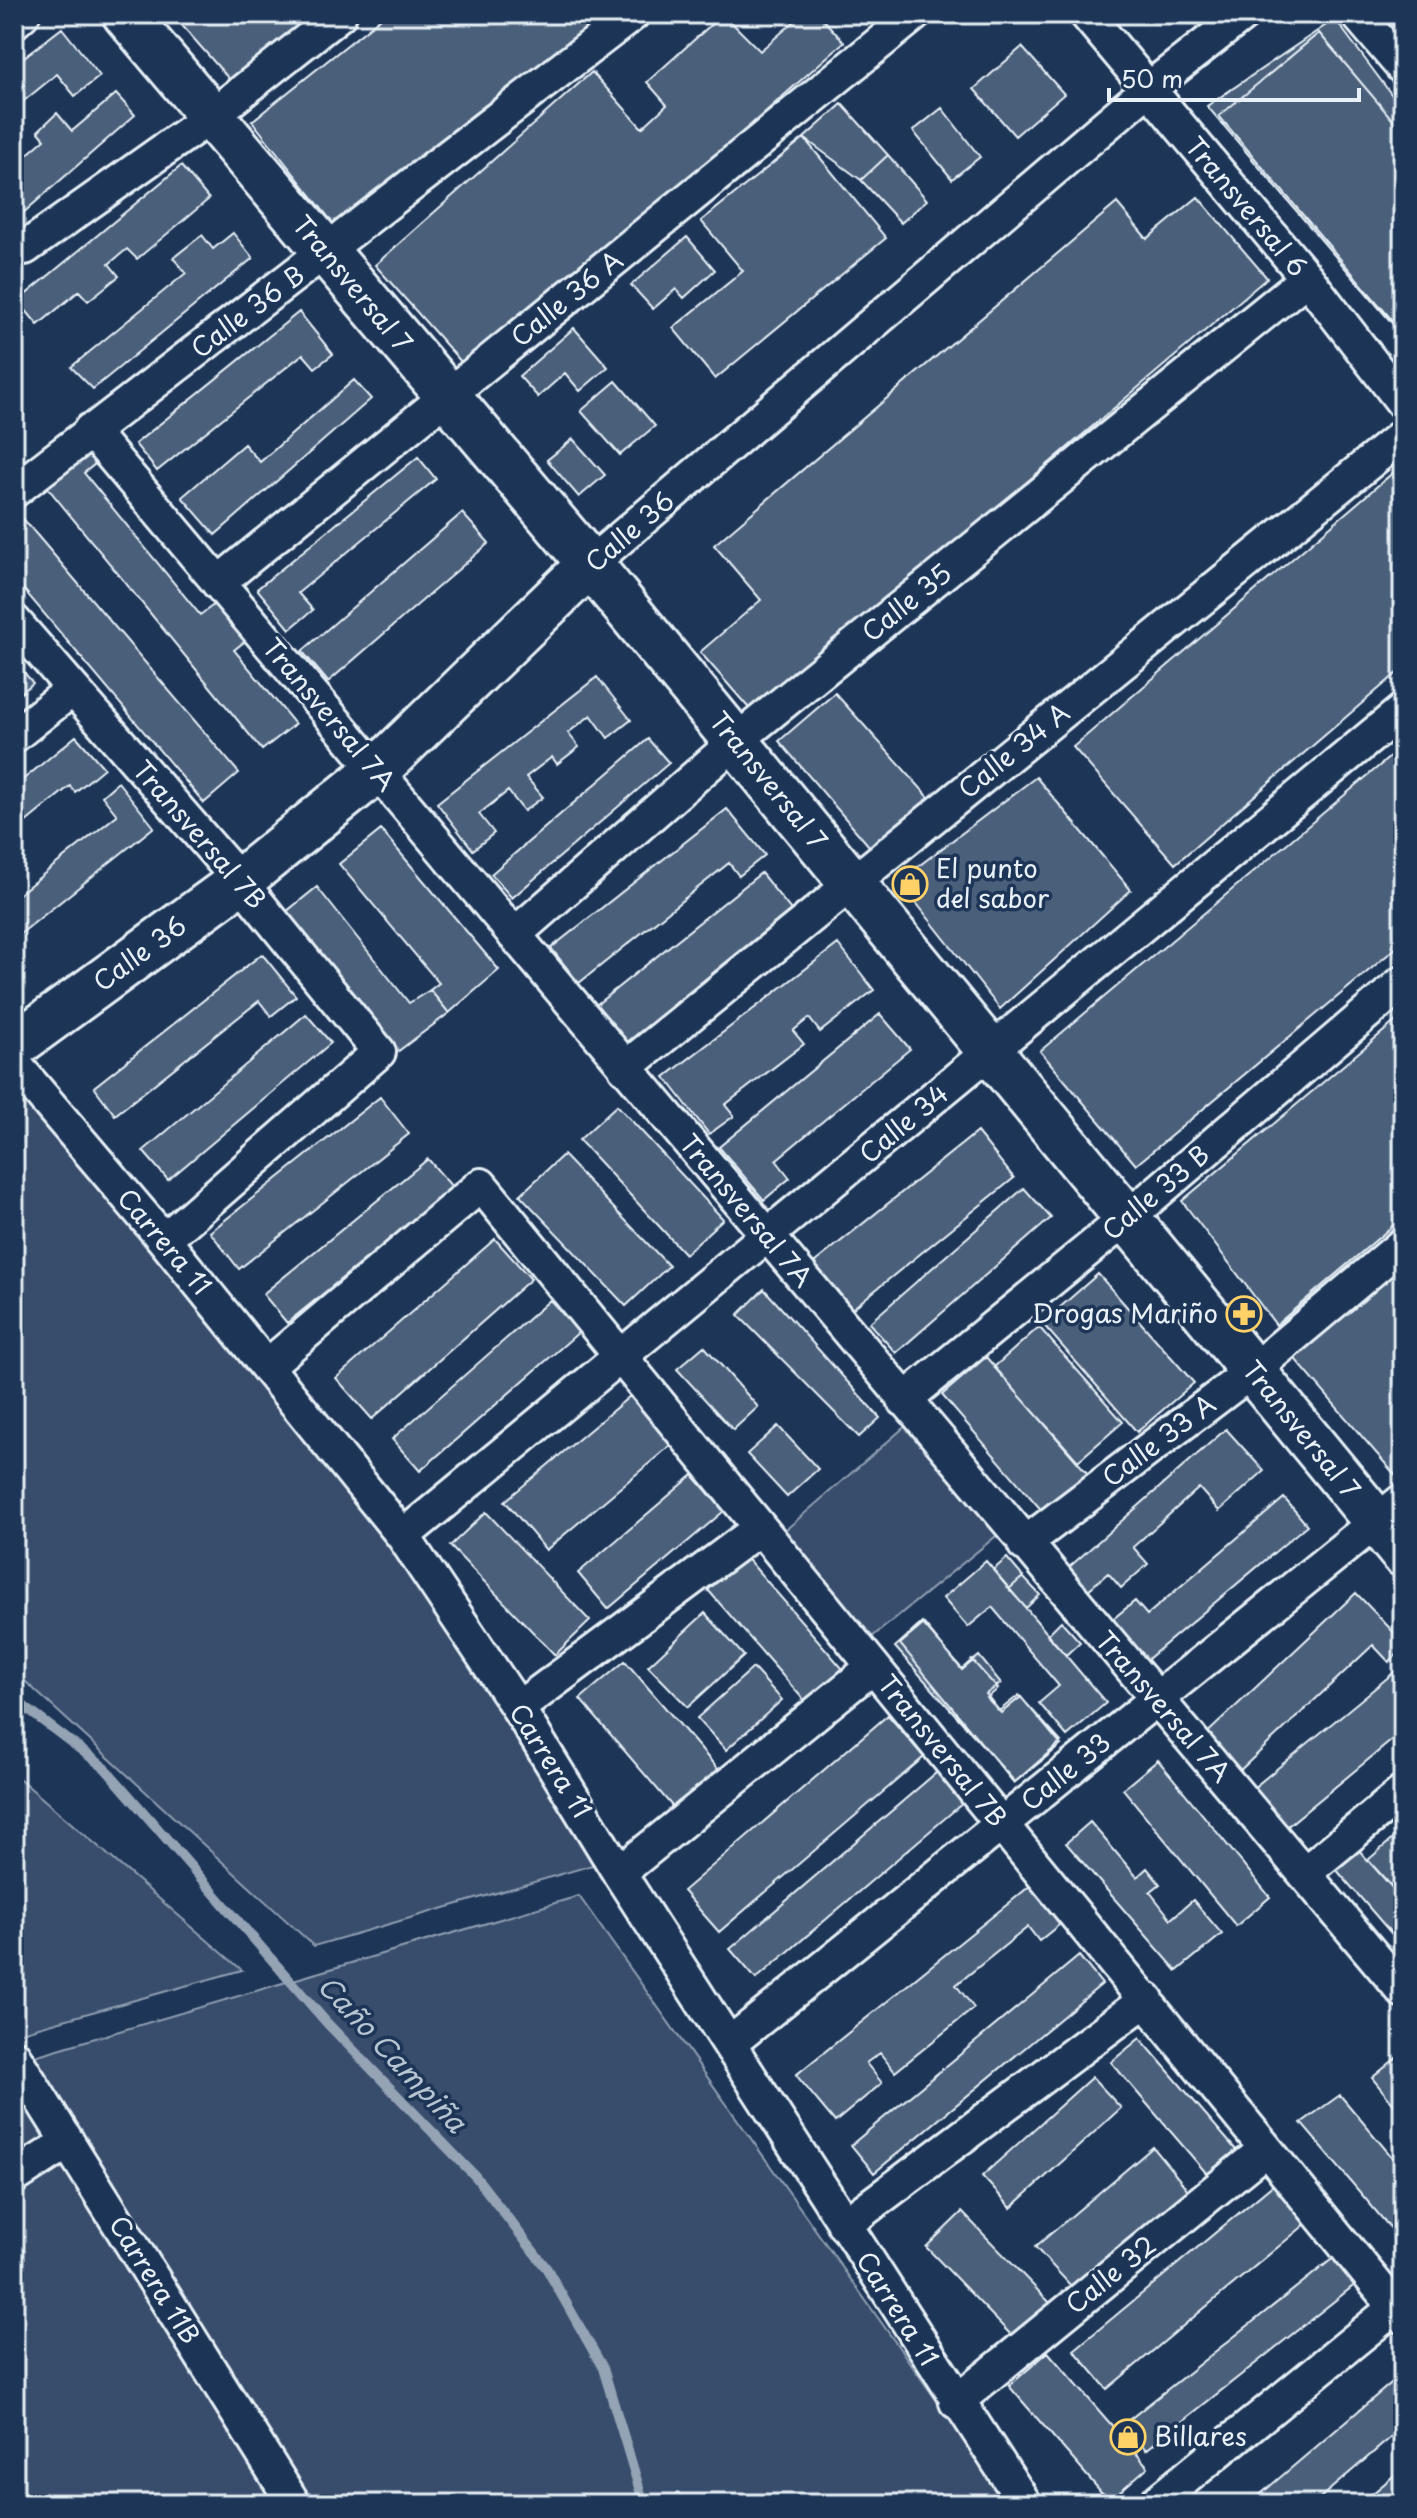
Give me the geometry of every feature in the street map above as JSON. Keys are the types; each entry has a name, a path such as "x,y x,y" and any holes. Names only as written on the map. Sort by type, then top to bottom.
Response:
{"street":[{"path":"14,22 23,14"},
{"name":"Transversal 7","path":"125,14 590,564 1252,1371 1394,1525"},
{"path":"25,248 210,117 340,14"},
{"name":"Calle 36 B","path":"14,491 633,14"},
{"name":"Calle 36 A","path":"218,583 915,14"},
{"name":"Transversal 6","path":"1086,14 1307,278 1403,403"},
{"name":"Calle 36","path":"14,1046 240,881 376,771 590,564 1147,90 1244,14"},
{"path":"1357,14 1403,68"},
{"name":"Calle 35","path":"514,935 736,741 1307,278"},
{"name":"Transversal 7A","path":"90,430 1403,1991"},
{"name":"Calle 34 A","path":"625,1068 1403,435"},
{"name":"Transversal 7B","path":"14,621 240,881 379,1052 164,1240"},
{"path":"14,736 73,689"},
{"name":"Calle 34","path":"403,1536 1403,710"},
{"name":"Calle 33 B","path":"904,1400 1127,1218 1403,982"},
{"name":"Carrera 11","path":"14,1063 164,1240 403,1536 518,1708 619,1873 956,2402 1025,2504"},
{"name":"Transversal 7B","path":"267,1366 481,1185 1001,1825 1400,2309"},
{"name":"Calle 33 A","path":"1024,1544 1252,1371 1403,1244"},
{"name":"Calle 33","path":"729,2044 1156,1700 1394,1525"},
{"path":"518,1708 760,1528"},
{"path":"619,1873 873,1667"},
{"path":"1306,1872 1403,1792"},
{"path":"844,2225 1147,1999"},
{"name":"Carrera 11B","path":"14,2056 294,2504"},
{"path":"14,2177 68,2142"},
{"name":"Calle 32","path":"956,2402 1266,2149"},
{"path":"1154,2504 1400,2309"}],"shaded area":[{"path":"14,1079 386,1516 603,1862 314,1946 14,1671"},
{"path":"908,1424 1001,1532 872,1637 783,1532"},
{"path":"14,1774 242,1970 14,2034"},
{"path":"579,1896 1010,2504 14,2504 14,2062"}],"building":[{"path":"172,14 322,14 237,88"},
{"path":"386,14 618,14 341,233 252,121"},
{"path":"723,14 760,51 803,14 818,14 844,42 471,373 375,265 592,72 642,128 667,105 647,82"},
{"path":"1335,19 1403,110 1403,336 1207,106"},
{"path":"62,28 100,76 75,96 57,74 14,109 14,65"},
{"path":"1319,33 1403,132 1403,333 1219,116"},
{"path":"1022,47 1064,94 1015,136 974,89"},
{"path":"116,94 135,115 14,221 14,166 45,139 38,131 57,113 72,131"},
{"path":"842,104 888,155 861,180 804,138"},
{"path":"942,108 980,157 952,179 913,131"},
{"path":"804,138 886,238 715,379 673,328 743,271 701,221"},
{"path":"888,155 927,200 901,223 861,180"},
{"path":"181,166 209,199 137,259 127,249 109,264 119,276 88,301 79,291 38,325 18,301"},
{"path":"1198,197 1267,278 754,714 700,652 761,600 714,545 1117,203 1147,239"},
{"path":"233,233 253,258 93,389 71,367 186,273 173,258 202,235 213,249"},
{"path":"687,237 715,270 684,298 676,289 653,309 631,285"},
{"path":"299,312 333,354 315,368 303,354 157,471 135,444"},
{"path":"574,328 608,367 580,391 565,373 538,397 519,376"},
{"path":"354,380 371,399 215,535 182,497 244,444 260,462"},
{"path":"616,381 655,426 620,455 581,411"},
{"path":"82,439 100,460 84,473 200,615 219,601 249,638 234,650 295,724 262,750 38,476"},
{"path":"573,439 605,475 579,497 547,460"},
{"path":"418,457 436,479 298,593 313,610 290,629 257,589"},
{"path":"1403,464 1403,668 1175,864 1073,747"},
{"path":"14,508 239,773 204,803 14,578"},
{"path":"462,513 489,543 328,682 302,651"},
{"path":"14,660 33,683 14,699"},
{"path":"597,677 631,720 608,738 591,715 568,733 579,747 557,764 552,757 526,777 543,797 524,811 508,791 479,814 494,833 473,850 437,803"},
{"path":"835,693 934,803 875,853 779,741"},
{"path":"76,736 104,768 75,792 70,786 14,832 14,787"},
{"path":"648,739 669,763 512,898 491,874"},
{"path":"1403,746 1403,942 1136,1165 1040,1051"},
{"path":"1036,777 1131,890 1000,1009 899,881"},
{"path":"118,782 154,827 14,939 14,898 117,815 102,796"},
{"path":"727,809 765,855 739,876 729,863 579,983 551,948"},
{"path":"381,830 499,970 449,1013 430,990 439,983 339,864"},
{"path":"761,873 791,910 626,1043 596,1005"},
{"path":"317,887 409,1003 430,990 449,1013 397,1052 286,912"},
{"path":"838,944 874,990 820,1032 809,1018 793,1031 804,1044 725,1105 734,1116 709,1134 665,1077"},
{"path":"262,954 296,996 271,1016 259,1001 115,1115 94,1087"},
{"path":"306,1014 331,1043 168,1180 143,1151"},
{"path":"880,1014 910,1049 776,1160 790,1178 764,1200 719,1147"},
{"path":"1403,1015 1403,1217 1276,1325 1182,1201"},
{"path":"380,1097 409,1134 239,1269 210,1232"},
{"path":"617,1105 723,1219 685,1254 579,1140"},
{"path":"977,1132 1014,1178 852,1309 814,1263"},
{"path":"563,1155 669,1266 626,1306 520,1195"},
{"path":"428,1159 453,1188 287,1323 263,1294"},
{"path":"1024,1188 1051,1218 896,1353 869,1323"},
{"path":"495,1239 531,1279 372,1419 336,1378"},
{"path":"1403,1262 1403,1482 1402,1483 1289,1352"},
{"path":"1098,1274 1194,1383 1137,1432 1042,1323"},
{"path":"764,1289 880,1418 859,1437 738,1315"},
{"path":"550,1300 579,1332 420,1471 392,1439"},
{"path":"1039,1327 1123,1422 1078,1461 994,1367"},
{"path":"704,1346 758,1407 733,1430 677,1369"},
{"path":"986,1357 1088,1474 1044,1513 942,1395"},
{"path":"630,1396 671,1445 546,1550 505,1501"},
{"path":"778,1426 818,1469 787,1497 747,1454"},
{"path":"1226,1429 1264,1471 1219,1511 1199,1488 1133,1547 1148,1564 1121,1588 1108,1573 1087,1591 1067,1569"},
{"path":"693,1475 724,1511 608,1609 578,1573"},
{"path":"1284,1498 1307,1525 1142,1664 1108,1623 1135,1601 1147,1615"},
{"path":"486,1512 590,1621 555,1655 450,1546"},
{"path":"745,1556 848,1675 810,1707 708,1590"},
{"path":"1007,1558 1023,1577 1009,1589 993,1570"},
{"path":"986,1561 1106,1703 1067,1736 1039,1703 1059,1686 992,1607 968,1627 943,1598"},
{"path":"1023,1577 1040,1595 1026,1608 1009,1589"},
{"path":"1356,1593 1403,1642 1403,1649 1389,1662 1373,1645 1235,1775 1201,1739"},
{"path":"705,1613 744,1656 688,1707 648,1666"},
{"path":"1061,1621 1080,1642 1066,1655 1047,1635"},
{"path":"922,1623 962,1669 972,1660 998,1689 987,1698 999,1711 1019,1695 1061,1742 1015,1782 895,1647"},
{"path":"924,1624 962,1670 979,1656 1001,1683 986,1694 1001,1713 1021,1697 1061,1745 1014,1783 900,1644"},
{"path":"625,1661 723,1775 678,1813 580,1699"},
{"path":"1403,1665 1403,1731 1284,1829 1251,1790"},
{"path":"753,1668 782,1700 726,1750 697,1718"},
{"path":"888,1715 924,1757 719,1932 683,1891"},
{"path":"1158,1760 1270,1897 1236,1926 1123,1789"},
{"path":"937,1772 963,1803 756,1979 730,1949"},
{"path":"1090,1822 1137,1877 1147,1868 1160,1884 1150,1892 1171,1919 1193,1900 1222,1934 1177,1971 1066,1843"},
{"path":"1403,1830 1403,1881 1394,1889 1368,1860"},
{"path":"1358,1849 1403,1900 1403,1947 1335,1868"},
{"path":"1030,1886 1060,1924 1039,1941 1028,1927 956,1985 974,2008 895,2072 880,2053 866,2063 882,2083 835,2122 796,2075"},
{"path":"1079,1956 1102,1984 874,2173 851,2145"},
{"path":"1140,2038 1236,2150 1207,2174 1111,2062"},
{"path":"1403,2055 1403,2116 1372,2078"},
{"path":"1092,2077 1121,2108 1011,2208 982,2176"},
{"path":"1340,2095 1403,2170 1403,2243 1301,2123"},
{"path":"1153,2147 1188,2190 1071,2286 1035,2247"},
{"path":"1274,2184 1307,2223 1107,2389 1074,2350"},
{"path":"962,2212 1053,2306 1016,2340 926,2247"},
{"path":"1336,2256 1357,2283 1146,2450 1125,2423"},
{"path":"1048,2352 1148,2467 1109,2501 1009,2386"},
{"path":"1403,2373 1403,2427 1313,2504 1249,2504"},
{"path":"1403,2468 1403,2504 1360,2504"}],"waterway":[{"name":"Caño Campiña","path":"14,1699 105,1768 327,2023 476,2177 547,2269 603,2368 644,2504"}],"place":[{"name":"El punto del sabor","path":"910,884"},
{"name":"Drogas Mariño","path":"1244,1314"},
{"name":"Billares","path":"1128,2437"}]}
